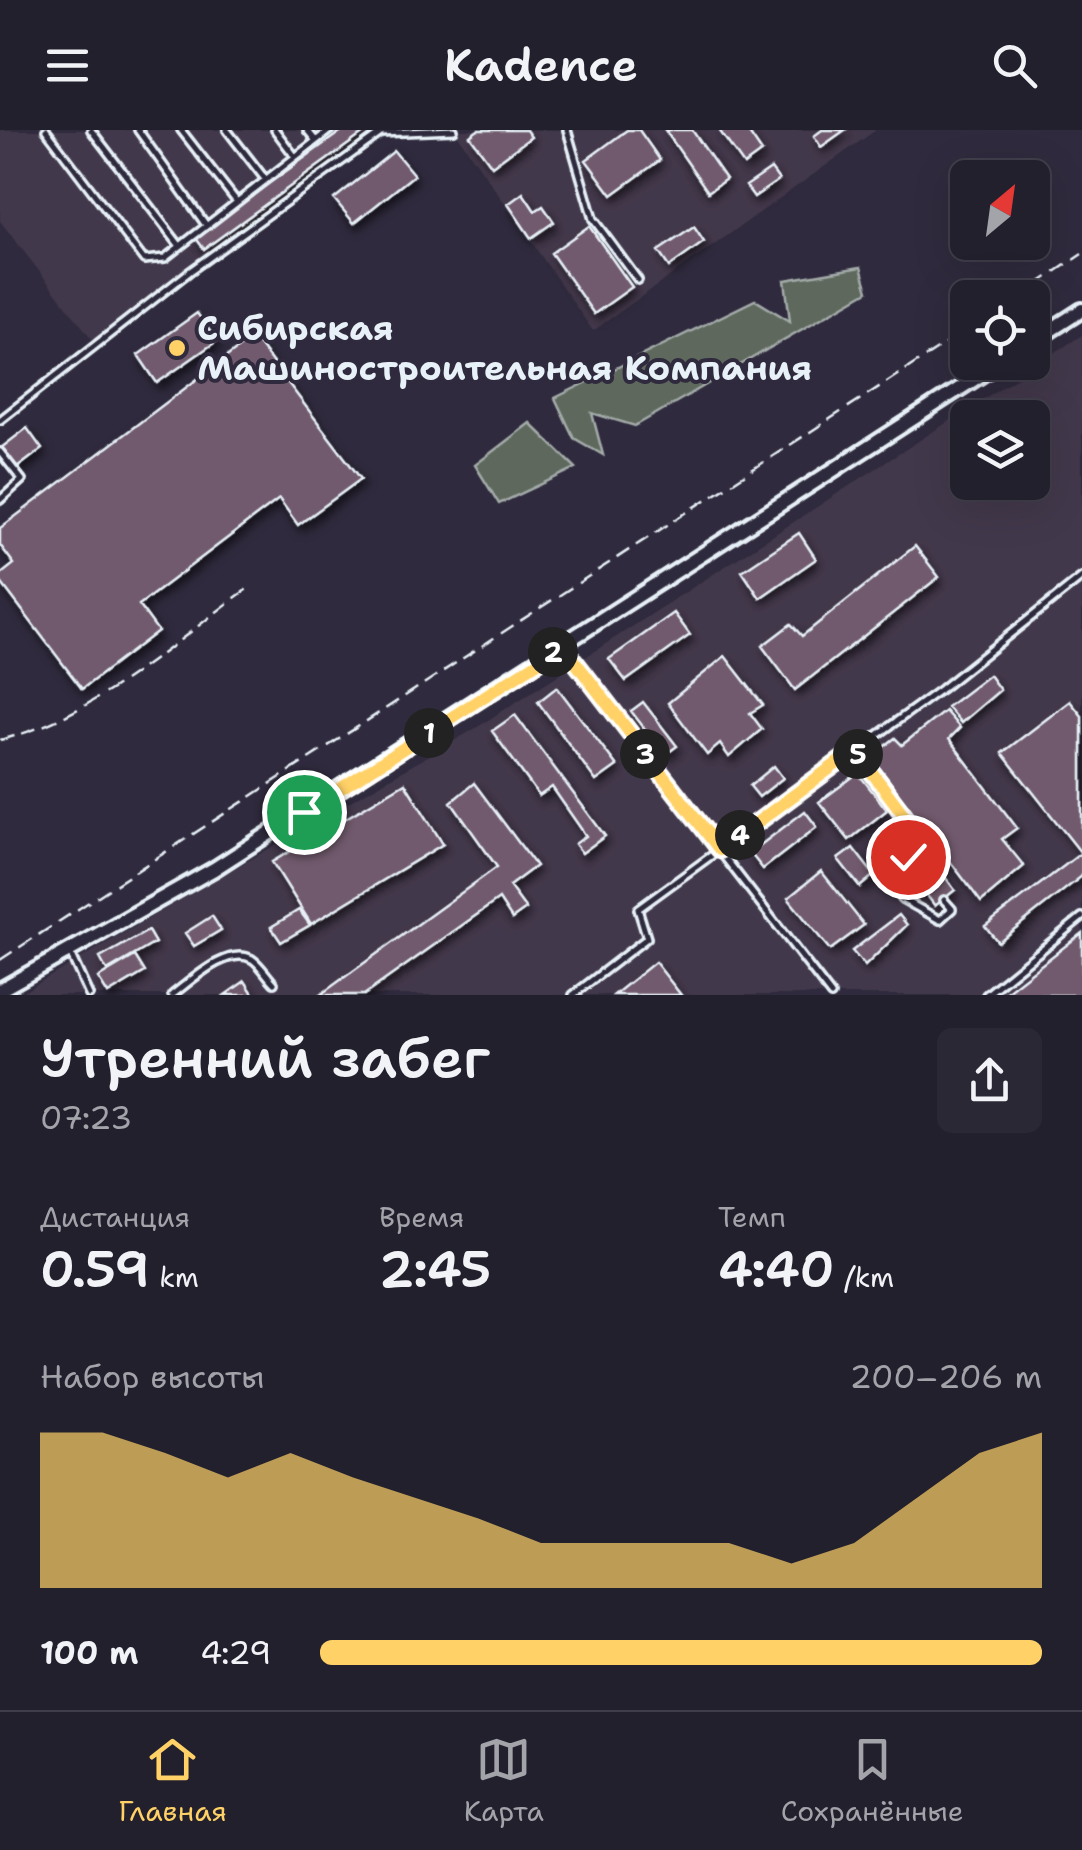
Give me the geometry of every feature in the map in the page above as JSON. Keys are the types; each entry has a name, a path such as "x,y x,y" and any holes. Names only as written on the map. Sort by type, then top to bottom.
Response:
{"main road":[{"path":"1050,330 1082,310"},
{"path":"0,990 214,870 973,380"}],"lane":[{"path":"46,130 144,260 165,258 330,130"},
{"path":"91,130 180,246"},
{"path":"138,130 207,226"},
{"path":"181,130 237,202"},
{"path":"227,130 266,180"},
{"path":"274,130 294,154"},
{"path":"307,130 316,141"},
{"path":"0,420 188,272 380,133 454,130"},
{"path":"567,130 594,219 638,280"},
{"path":"0,452 22,480 0,500"},
{"path":"573,995 647,938 638,909 941,689 1082,577"},
{"path":"563,646 831,995"},
{"path":"855,750 913,827 876,856 902,900 940,920 952,909 944,900"},
{"path":"897,840 908,857"},
{"path":"986,995 1082,917"},
{"path":"70,953 88,995"},
{"path":"172,995 218,963 240,956 252,960 274,984"}],"shaded area":[{"path":"0,130 385,130 96,344 0,221"},
{"path":"454,130 876,130 593,331"},
{"path":"861,267 868,291 635,426 592,413 603,455 574,438 555,398 755,300 790,321 785,280"},
{"path":"1082,335 1082,995 18,995 476,728 950,421 950,500 1050,500 1050,400 982,400 1013,380 1050,380 1050,356"},
{"path":"530,423 576,468 499,504 475,465"}],"building":[{"path":"343,130 368,130 204,249 195,237"},
{"path":"478,130 526,130 531,137 492,166 470,136"},
{"path":"627,130 639,130 660,160 612,195 586,160"},
{"path":"665,130 692,130 726,179 708,192"},
{"path":"719,130 747,130 762,152 744,165"},
{"path":"822,130 845,130 821,147 814,136"},
{"path":"394,151 414,175 354,223 334,199"},
{"path":"771,169 779,180 754,197 746,186"},
{"path":"523,193 535,211 543,206 554,222 531,238 508,204"},
{"path":"589,226 632,287 594,314 551,253"},
{"path":"694,227 704,242 669,267 658,251"},
{"name":"Сибирская Машиностроительная Компания","path":"197,313 217,341 157,383 138,355"},
{"path":"253,337 361,479 298,525 279,499 139,605 158,631 82,689 0,581 0,575 14,564 0,545 0,528"},
{"path":"27,428 42,449 17,468 1,448"},
{"path":"799,533 816,559 760,598 742,571"},
{"path":"915,546 939,577 795,690 762,646 791,624 802,636"},
{"path":"674,613 690,635 626,681 609,659"},
{"path":"725,656 763,705 750,713 762,729 729,757 720,744 707,755 668,703"},
{"path":"989,675 1000,690 961,723 947,707"},
{"path":"557,687 617,766 596,781 538,702"},
{"path":"1070,701 1082,716 1082,876 998,942 985,926 1081,853 1002,753"},
{"path":"643,702 677,746 665,755 631,711"},
{"path":"945,711 960,728 949,739 1017,828 1002,839 1024,866 981,902 871,757 895,738 902,745"},
{"path":"515,715 605,836 582,853 575,844 586,836 552,787 539,796 492,731"},
{"path":"774,766 783,778 759,797 750,786"},
{"path":"858,773 887,810 849,840 819,802"},
{"path":"405,783 443,844 311,924 272,862"},
{"path":"474,783 536,866 509,886 526,909 512,919 499,899 364,995 320,995 497,867 451,802"},
{"path":"805,811 817,827 763,869 750,853"},
{"path":"922,847 955,890 935,906 919,885 910,891 894,869"},
{"path":"853,848 874,875 860,887 838,859"},
{"path":"821,871 864,925 830,950 788,898"},
{"path":"299,910 310,925 281,942 271,927"},
{"path":"899,915 907,925 865,966 852,951"},
{"path":"212,916 221,930 194,946 185,933"},
{"path":"148,931 155,943 107,971 100,958"},
{"path":"1082,933 1082,995 1002,995"},
{"path":"135,956 145,972 108,994 98,978"},
{"path":"655,962 681,995 614,995"},
{"path":"245,981 254,995 225,995"}],"railway":[{"path":"1043,280 1082,254"},
{"path":"0,960 950,341"},
{"path":"0,740 35,729 100,696 250,587"}],"place":[{"name":"Сибирская Машиностроительная Компания","path":"177,348"}],"route":[{"path":"304,812 563,646 720,850 855,750 913,827 897,840 908,857"}]}
